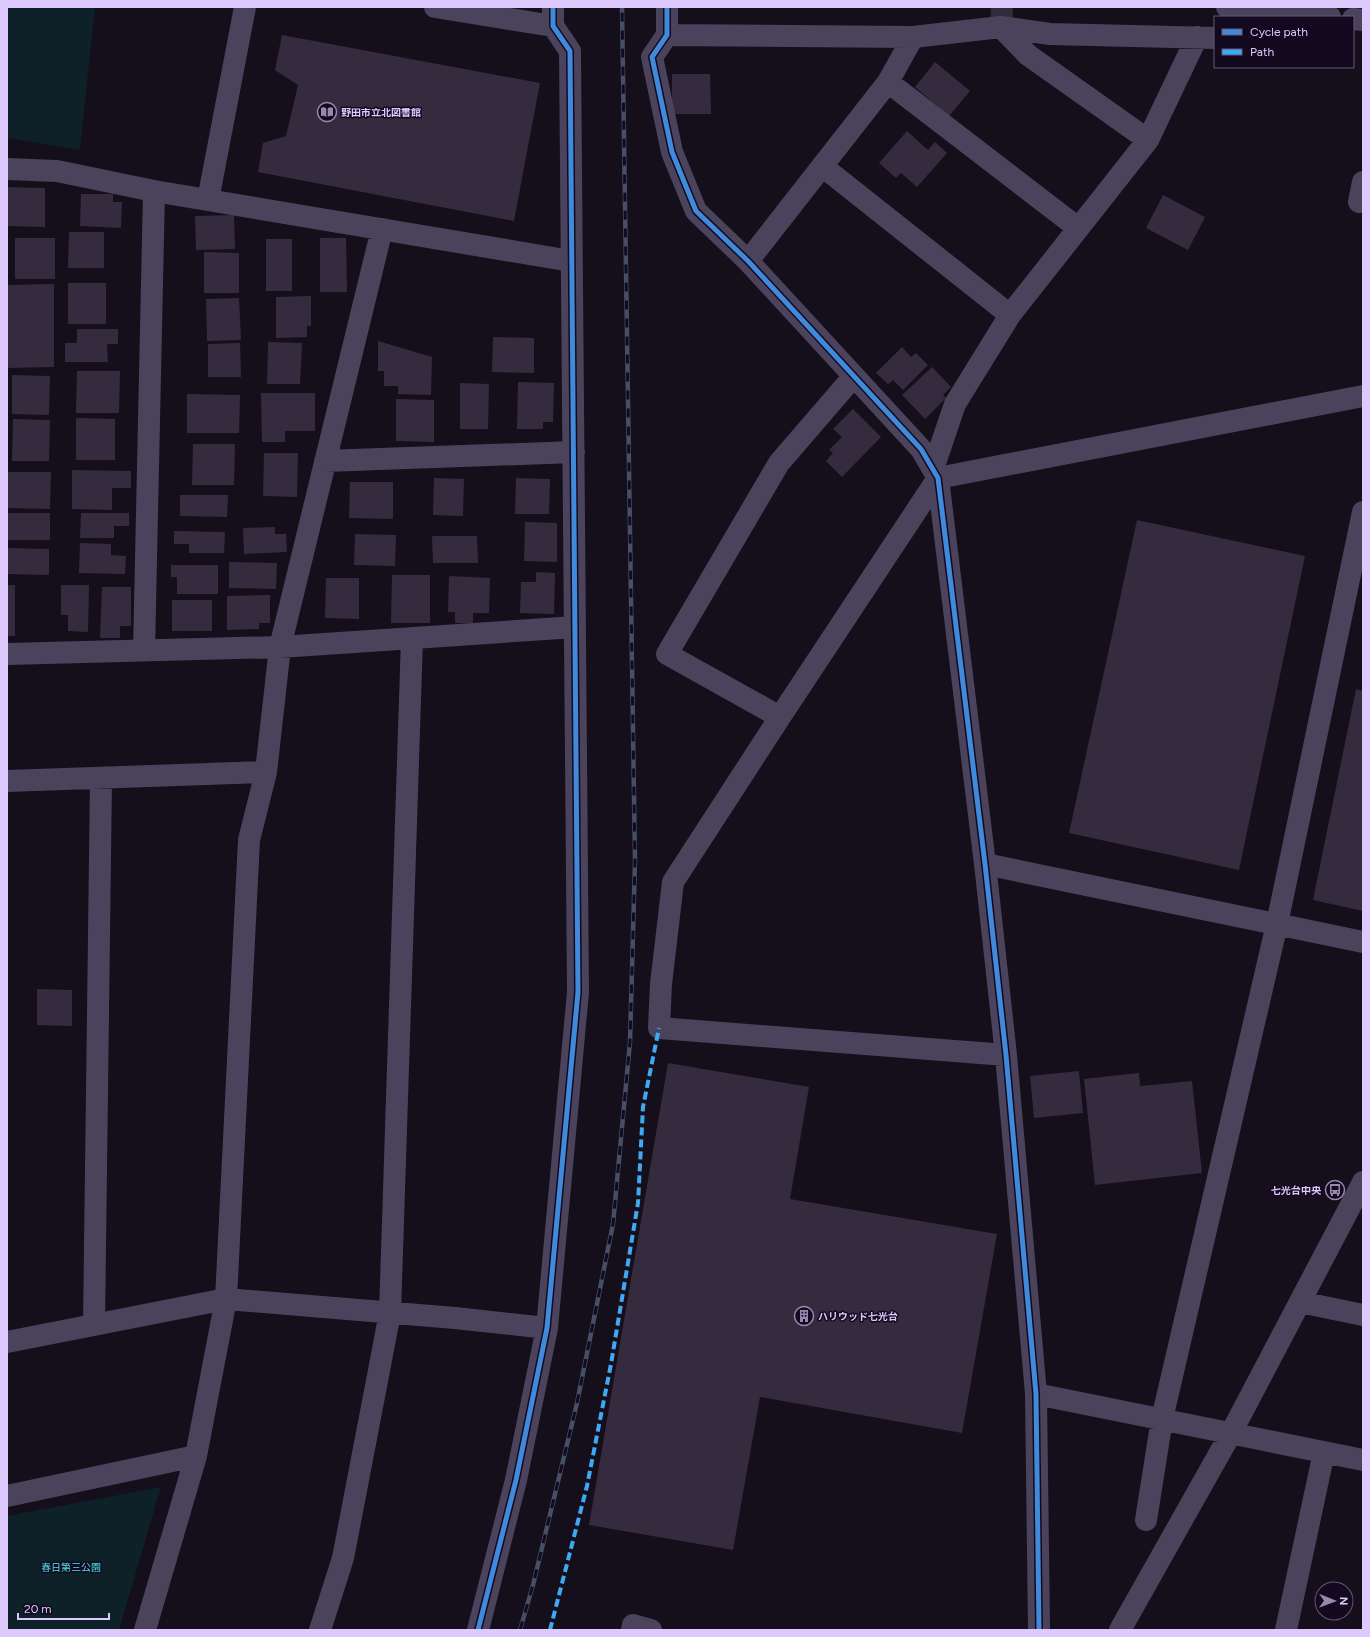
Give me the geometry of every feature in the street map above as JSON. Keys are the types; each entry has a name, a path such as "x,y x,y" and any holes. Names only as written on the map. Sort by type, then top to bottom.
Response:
{"street":[{"path":"208,200 245,7"},
{"path":"436,7 553,16 570,51 578,992 547,1328 516,1480 478,1630"},
{"path":"667,7 667,35 652,57 672,152 696,211 748,262 854,376 921,450 936,474 948,546 986,864 1006,1055 1036,1394 1039,1630"},
{"path":"1227,7 1320,16"},
{"path":"667,35 913,36 1001,27 1050,34 1206,38 1148,140 1010,316 955,404 936,474 673,882 661,984 659,1028 1006,1055"},
{"path":"1001,27 1028,55 1148,140"},
{"path":"748,262 888,82 913,36"},
{"path":"888,82 1078,228"},
{"path":"822,166 1010,316"},
{"path":"7,169 57,171 154,191 572,261"},
{"path":"144,651 154,191"},
{"path":"145,1630 196,1456 226,1299 249,840 266,772 280,647 382,229"},
{"path":"780,717 667,654 779,463 854,376"},
{"path":"936,474 1363,396"},
{"path":"325,461 574,452"},
{"path":"1146,1520 1162,1419 1277,924 1363,512"},
{"path":"7,654 280,647 575,627"},
{"path":"320,1630 343,1558 390,1313 412,638"},
{"path":"7,781 266,772"},
{"path":"94,1325 101,778"},
{"path":"986,864 1363,942"},
{"path":"1120,1630 1231,1433 1363,1182"},
{"path":"7,1342 226,1299 547,1328"},
{"path":"1300,1302 1363,1316"},
{"path":"1036,1394 1363,1460"},
{"path":"1286,1630 1324,1452"},
{"path":"7,1496 196,1456"},
{"path":"632,1630 633,1625 650,1630"}],"green space":[{"path":"7,7 95,7 80,150 7,138"},
{"name":"春日第三公園","path":"161,1487 119,1630 7,1630 7,1516"}],"building":[{"path":"282,35 540,83 514,221 258,172 263,143 286,136 298,85 275,70"},
{"path":"935,62 970,91 949,116 915,87"},
{"path":"672,74 710,74 711,114 672,114"},
{"path":"907,131 928,150 935,142 947,153 917,187 901,173 896,178 879,163"},
{"path":"7,187 45,188 45,227 7,226"},
{"path":"81,194 113,194 113,202 122,202 121,228 80,226"},
{"path":"1163,195 1205,217 1188,250 1146,228"},
{"path":"234,215 235,249 196,250 195,216"},
{"path":"69,232 104,232 104,268 68,268"},
{"path":"15,238 55,238 55,279 15,279"},
{"path":"320,238 346,238 347,292 320,292"},
{"path":"266,239 292,239 292,291 266,291"},
{"path":"204,252 239,253 239,293 204,293"},
{"path":"68,283 106,283 106,324 68,324"},
{"path":"54,284 54,367 7,368 7,285"},
{"path":"311,296 311,326 307,326 307,337 276,338 276,297"},
{"path":"239,298 241,340 207,341 206,299"},
{"path":"77,329 118,329 118,344 107,344 108,362 65,362 65,343 77,343"},
{"path":"493,337 534,338 534,373 492,372"},
{"path":"378,341 432,357 431,395 398,394 398,386 384,386 384,371 378,371"},
{"path":"268,342 302,343 300,384 267,384"},
{"path":"240,343 241,377 208,377 208,344"},
{"path":"902,347 911,357 916,353 928,365 903,390 893,380 888,384 876,373"},
{"path":"932,367 951,387 943,395 946,398 925,419 902,395"},
{"path":"77,371 120,371 119,413 76,413"},
{"path":"12,375 50,376 49,415 12,414"},
{"path":"518,382 554,383 553,422 543,422 543,429 517,429"},
{"path":"460,383 489,384 488,429 460,429"},
{"path":"261,393 315,393 315,431 285,431 285,442 262,442"},
{"path":"187,394 240,395 239,433 187,433"},
{"path":"396,399 434,400 434,442 396,441"},
{"path":"853,409 881,437 842,477 826,461 833,453 829,450 842,437 833,429"},
{"path":"76,418 115,419 115,460 76,460"},
{"path":"13,419 50,420 49,461 12,461"},
{"path":"193,444 235,444 234,485 192,485"},
{"path":"264,453 298,453 297,497 263,496"},
{"path":"72,470 131,471 131,488 112,488 112,510 72,509"},
{"path":"7,472 51,472 50,509 7,508"},
{"path":"434,478 464,479 463,516 433,515"},
{"path":"516,478 550,479 549,514 515,514"},
{"path":"350,482 393,482 393,519 349,518"},
{"path":"180,495 228,495 227,517 180,516"},
{"path":"7,513 50,513 50,540 7,540"},
{"path":"81,513 129,513 129,526 114,526 114,538 80,538"},
{"path":"1137,520 1305,556 1239,870 1069,833"},
{"path":"525,522 557,523 557,562 524,561"},
{"path":"275,527 275,534 286,534 287,552 244,554 243,528"},
{"path":"174,531 225,532 224,553 189,553 189,544 174,544"},
{"path":"355,534 396,535 395,566 354,565"},
{"path":"432,536 477,536 478,563 433,563"},
{"path":"80,543 111,544 111,555 126,556 125,574 79,573"},
{"path":"8,548 49,549 49,575 7,574"},
{"path":"229,562 277,563 276,589 229,588"},
{"path":"171,565 218,565 218,594 177,594 177,577 171,577"},
{"path":"536,572 555,573 554,614 520,613 521,582 536,582"},
{"path":"392,575 430,575 430,623 391,623"},
{"path":"449,576 490,578 489,613 473,613 473,623 455,623 455,612 448,612"},
{"path":"326,578 359,578 359,619 325,618"},
{"path":"7,585 15,585 15,636 7,636"},
{"path":"61,585 89,585 88,632 68,631 68,615 61,615"},
{"path":"102,587 131,587 131,626 120,626 120,638 100,638"},
{"path":"270,595 270,623 259,623 259,629 227,630 227,596"},
{"path":"172,600 212,600 212,631 172,631"},
{"path":"1356,689 1363,691 1363,911 1313,900"},
{"path":"37,989 72,990 72,1026 37,1025"},
{"name":"ハリウッド七光台","path":"668,1063 809,1087 790,1199 997,1234 962,1433 760,1397 733,1550 589,1525"},
{"path":"1079,1071 1083,1113 1034,1118 1030,1076"},
{"path":"1139,1073 1140,1086 1192,1081 1202,1173 1095,1185 1084,1079"}],"tunnel":[{"path":"1001,27 1002,7"}],"railway":[{"path":"520,1630 533,1585 577,1403 613,1224 630,1042 635,861 622,7"}],"marked path":[{"path":"550,1630 587,1486 611,1364 638,1203 643,1107 659,1028"}],"cycle path":[{"path":"478,1630 516,1480 547,1328 578,992 570,51 553,26 553,7"},
{"path":"667,7 667,35 652,57 672,152 696,211 748,261 921,449 938,478 985,864 1006,1055 1036,1394 1039,1630"}],"place":[{"name":"野田市立北図書館","path":"327,112"},
{"name":"七光台中央","path":"1335,1190"},
{"name":"ハリウッド七光台","path":"804,1316"}]}
